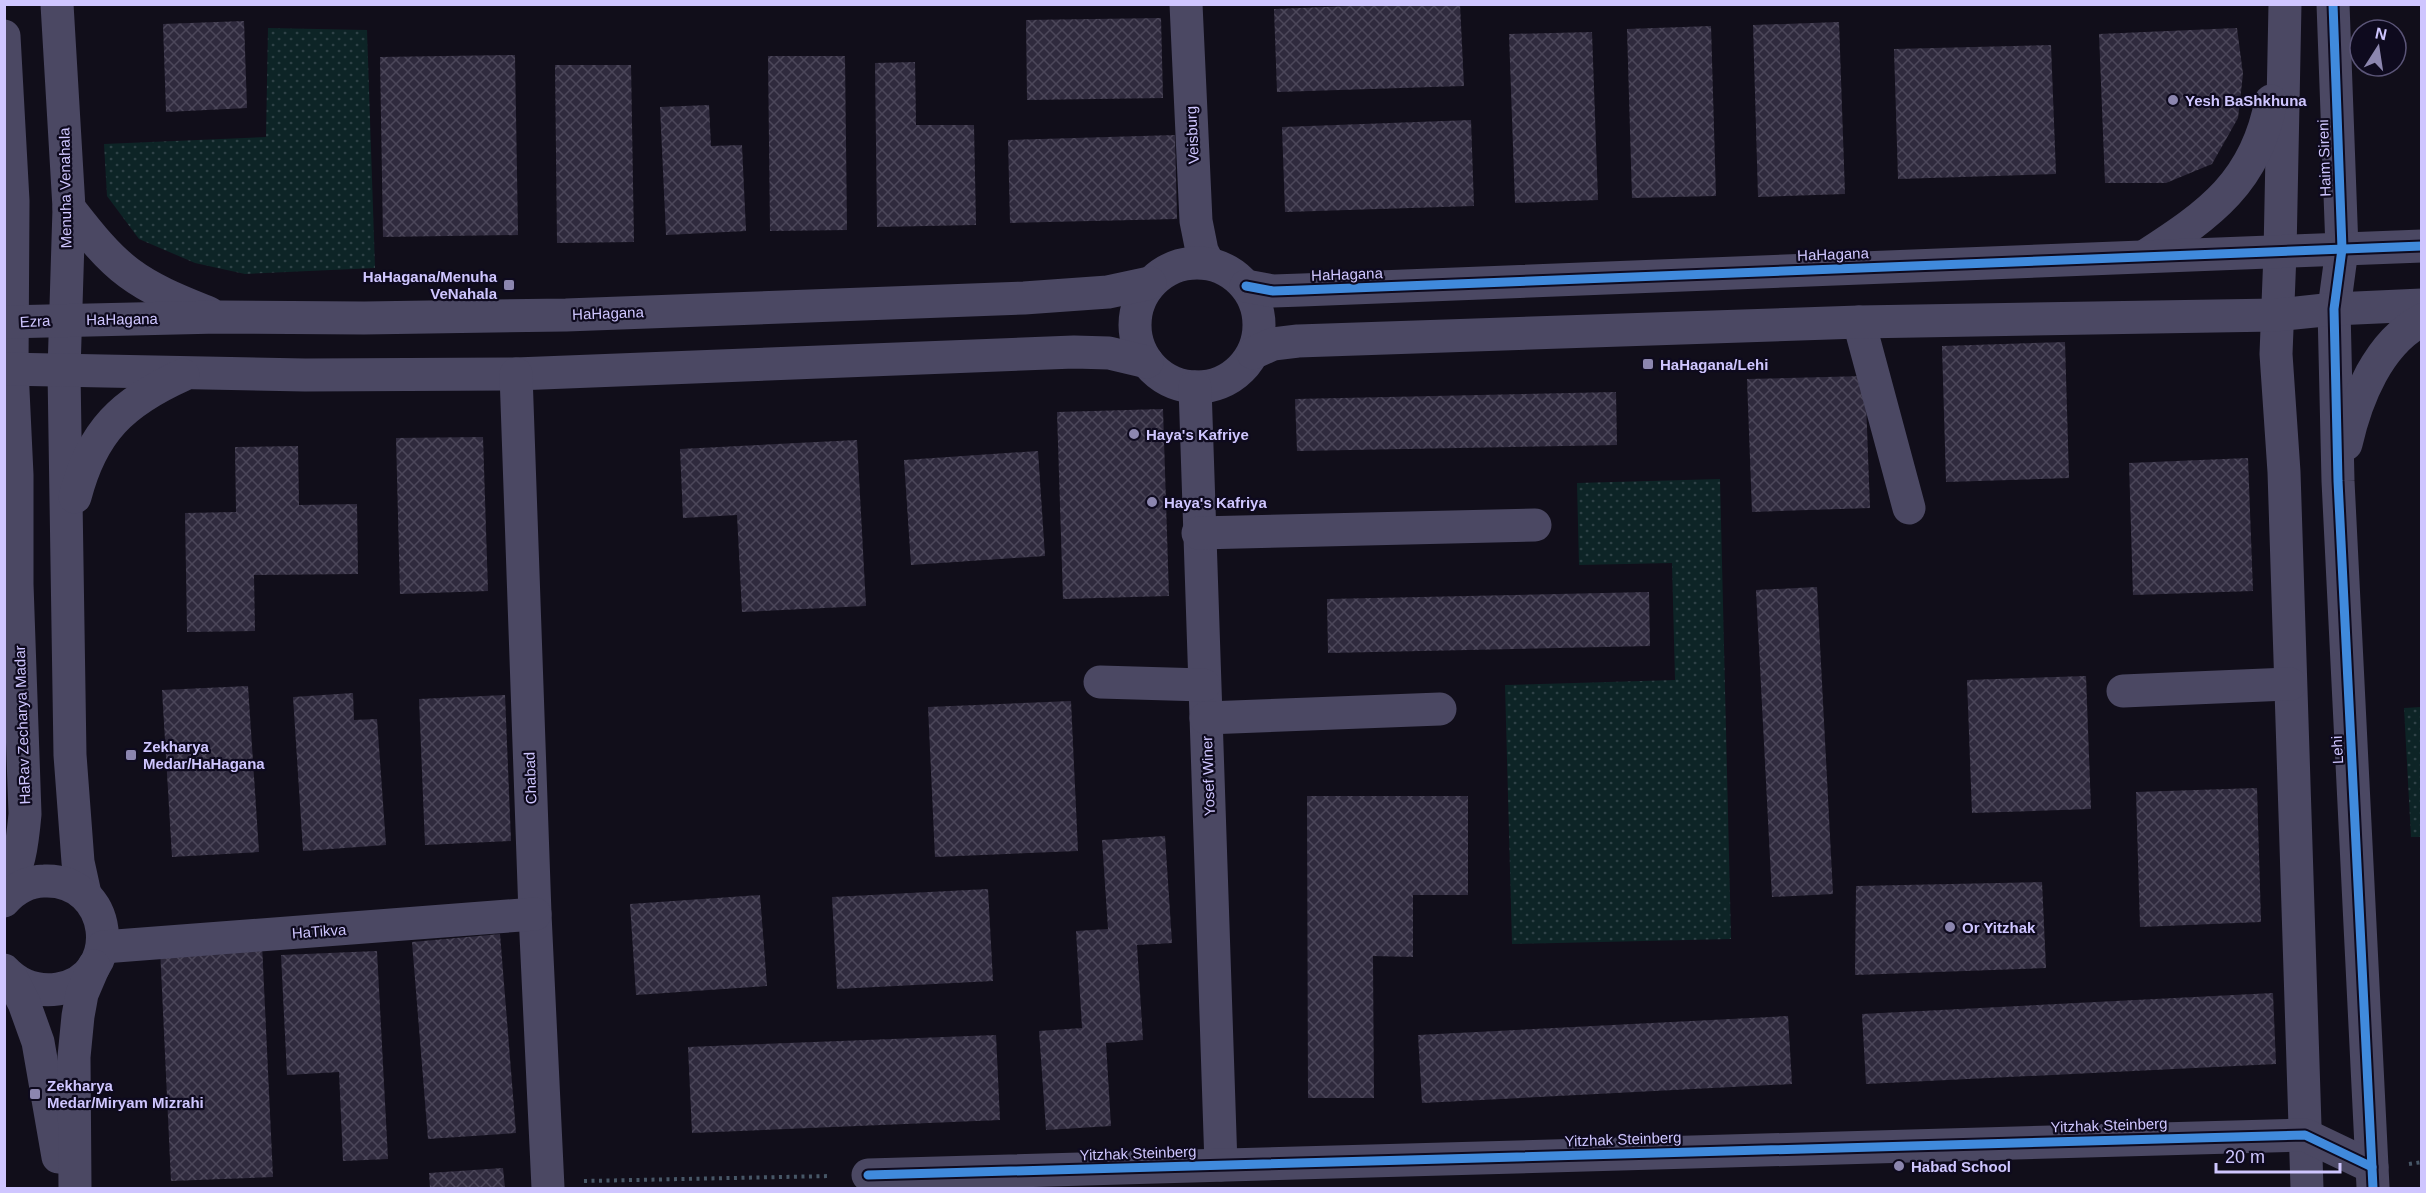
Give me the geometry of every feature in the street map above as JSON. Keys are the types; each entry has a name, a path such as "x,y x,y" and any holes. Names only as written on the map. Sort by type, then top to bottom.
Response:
{"street":[{"name":"Menuha Venahala","path":"57,4 69,208 64,371"},
{"name":"Veisburg","path":"1186,4 1196,221 1202,251 1208,263"},
{"name":"Haim Sireni","path":"2333,4 2342,249 2334,309"},
{"path":"2285,15 2276,354 2284,471 2307,1188"},
{"path":"2145,256 2195,224 2224,196 2251,163 2266,128 2285,15"},
{"path":"4,36 9,210 8,369 187,373 516,374 1074,352 1109,353 1147,362"},
{"path":"69,208 102,248 129,273 178,300 219,317"},
{"name":"HaHagana","path":"1246,286 1273,291 2421,246"},
{"path":"1208,263 1229,272 1246,286 1255,302 1259,319 1258,336 1253,352 1245,364 1222,381 1194,387 1168,380 1147,362 1134,330 1141,297 1150,283 1163,272 1177,265 1208,263"},
{"name":"HaHagana","path":"65,320 566,315 1024,298 1107,292 1150,283"},
{"path":"1253,352 1274,344 1298,341 1859,322 2276,315 2334,309 2421,305"},
{"name":"Lehi","path":"2334,309 2338,481 2373,1178"},
{"name":"Ezra","path":"9,323 65,320"},
{"path":"2338,481 2352,418 2369,380 2386,351 2421,320"},
{"path":"1859,322 1909,508"},
{"name":"HaRav Zecharya Madar","path":"4,899 17,871 25,814 8,369"},
{"path":"64,371 72,799 78,862 85,894"},
{"path":"67,529 86,461 105,431 134,401 150,390 187,373"},
{"name":"Chabad","path":"516,374 535,915 548,1185"},
{"name":"Yosef Winer","path":"1194,387 1221,1165"},
{"path":"1198,533 1534,525"},
{"path":"1100,682 1204,685"},
{"path":"2123,691 2290,684"},
{"path":"1206,718 1440,709"},
{"path":"4,899 23,886 38,881 55,880 71,885 85,894 97,909 103,927 98,956 82,994 77,1026 74,1057 75,1188"},
{"name":"HaTikva","path":"98,956 535,915"},
{"path":"8,973 28,987 46,991 64,988 81,980 98,956"},
{"path":"8,973 24,1003 38,1042 63,1188"},
{"name":"Yitzhak Steinberg","path":"868,1175 2305,1135 2373,1178"}],"path":[{"path":"548,1185 868,1175"}],"green space":[{"path":"268,28 367,30 375,268 245,274 195,263 139,239 107,196 104,144 266,137"},
{"path":"1720,479 1731,939 1512,944 1505,685 1675,680 1672,563 1579,565 1577,483"},
{"path":"2421,707 2421,837 2411,837 2404,708"}],"building":[{"path":"1460,4 1464,86 1277,92 1274,9"},
{"path":"1161,18 1163,98 1027,100 1026,20"},
{"path":"244,21 247,108 166,112 163,24"},
{"path":"1839,22 1845,194 1758,197 1753,25"},
{"path":"1711,26 1716,196 1632,198 1627,29"},
{"path":"2237,28 2243,74 2238,118 2212,164 2166,183 2105,183 2099,34"},
{"path":"1592,32 1598,200 1515,203 1509,34"},
{"path":"2051,45 2056,174 1898,179 1894,49"},
{"path":"515,55 518,235 383,237 380,57"},
{"path":"768,56 845,56 847,230 770,231"},
{"path":"915,62 916,125 974,125 976,225 877,227 875,63"},
{"path":"555,65 631,65 634,242 557,243"},
{"path":"709,105 711,146 742,145 746,231 666,235 660,107"},
{"path":"1471,120 1474,206 1285,212 1282,127"},
{"path":"1175,135 1177,219 1010,223 1008,140"},
{"path":"2065,342 2069,478 1946,482 1942,346"},
{"path":"1865,376 1870,508 1752,512 1747,379"},
{"path":"1616,392 1617,445 1297,451 1295,399"},
{"path":"1163,409 1169,596 1063,599 1057,412"},
{"path":"483,437 488,591 400,594 396,438"},
{"path":"857,440 866,606 742,612 737,515 683,518 680,449"},
{"path":"298,446 299,505 357,504 358,574 254,575 255,631 187,632 185,513 236,512 235,447"},
{"path":"1038,451 1045,556 911,565 904,460"},
{"path":"2248,458 2253,591 2133,595 2129,463"},
{"path":"1817,587 1833,894 1772,897 1756,590"},
{"path":"1649,592 1650,646 1328,653 1327,599"},
{"path":"2086,676 2091,809 1972,813 1967,680"},
{"path":"248,686 259,852 172,857 162,690"},
{"path":"353,693 354,720 377,719 386,845 303,851 293,697"},
{"path":"505,695 511,841 425,845 419,699"},
{"path":"1071,701 1078,851 935,857 928,707"},
{"path":"2257,788 2261,922 2140,927 2136,792"},
{"path":"1307,796 1468,796 1468,895 1413,895 1413,957 1373,956 1374,1098 1308,1098"},
{"path":"1165,836 1172,943 1137,945 1143,1040 1106,1043 1111,1126 1046,1130 1039,1031 1082,1028 1076,931 1108,929 1102,840"},
{"name":"Or Yitzhak","path":"2042,882 2046,968 1855,975 1856,886"},
{"path":"988,889 993,981 837,989 832,897"},
{"path":"760,895 767,986 636,995 630,904"},
{"path":"500,934 516,1133 428,1139 412,942"},
{"path":"262,944 273,1177 171,1181 160,948"},
{"path":"377,951 388,1159 343,1161 339,1072 287,1075 281,955"},
{"path":"2273,993 2276,1064 1866,1084 1862,1014"},
{"path":"1788,1016 1792,1084 1422,1103 1418,1035"},
{"path":"996,1035 1000,1120 692,1133 688,1047"},
{"path":"503,1168 505,1188 430,1188 429,1173"}],"cycle path":[{"path":"2333,4 2342,249 2334,309 2338,481 2373,1188"},
{"path":"1246,286 1273,291 2422,246"},
{"path":"868,1175 2305,1135 2372,1167"}],"place":[{"name":"Yesh BaShkhuna","path":"2173,100"},
{"name":"HaHagana/Menuha VeNahala","path":"509,285"},
{"name":"HaHagana/Lehi","path":"1648,364"},
{"name":"Haya's Kafriye","path":"1134,434"},
{"name":"Haya's Kafriya","path":"1152,502"},
{"name":"Zekharya Medar/HaHagana","path":"131,755"},
{"name":"Or Yitzhak","path":"1950,927"},
{"name":"Zekharya Medar/Miryam Mizrahi","path":"35,1094"},
{"name":"Habad School","path":"1899,1166"}]}
